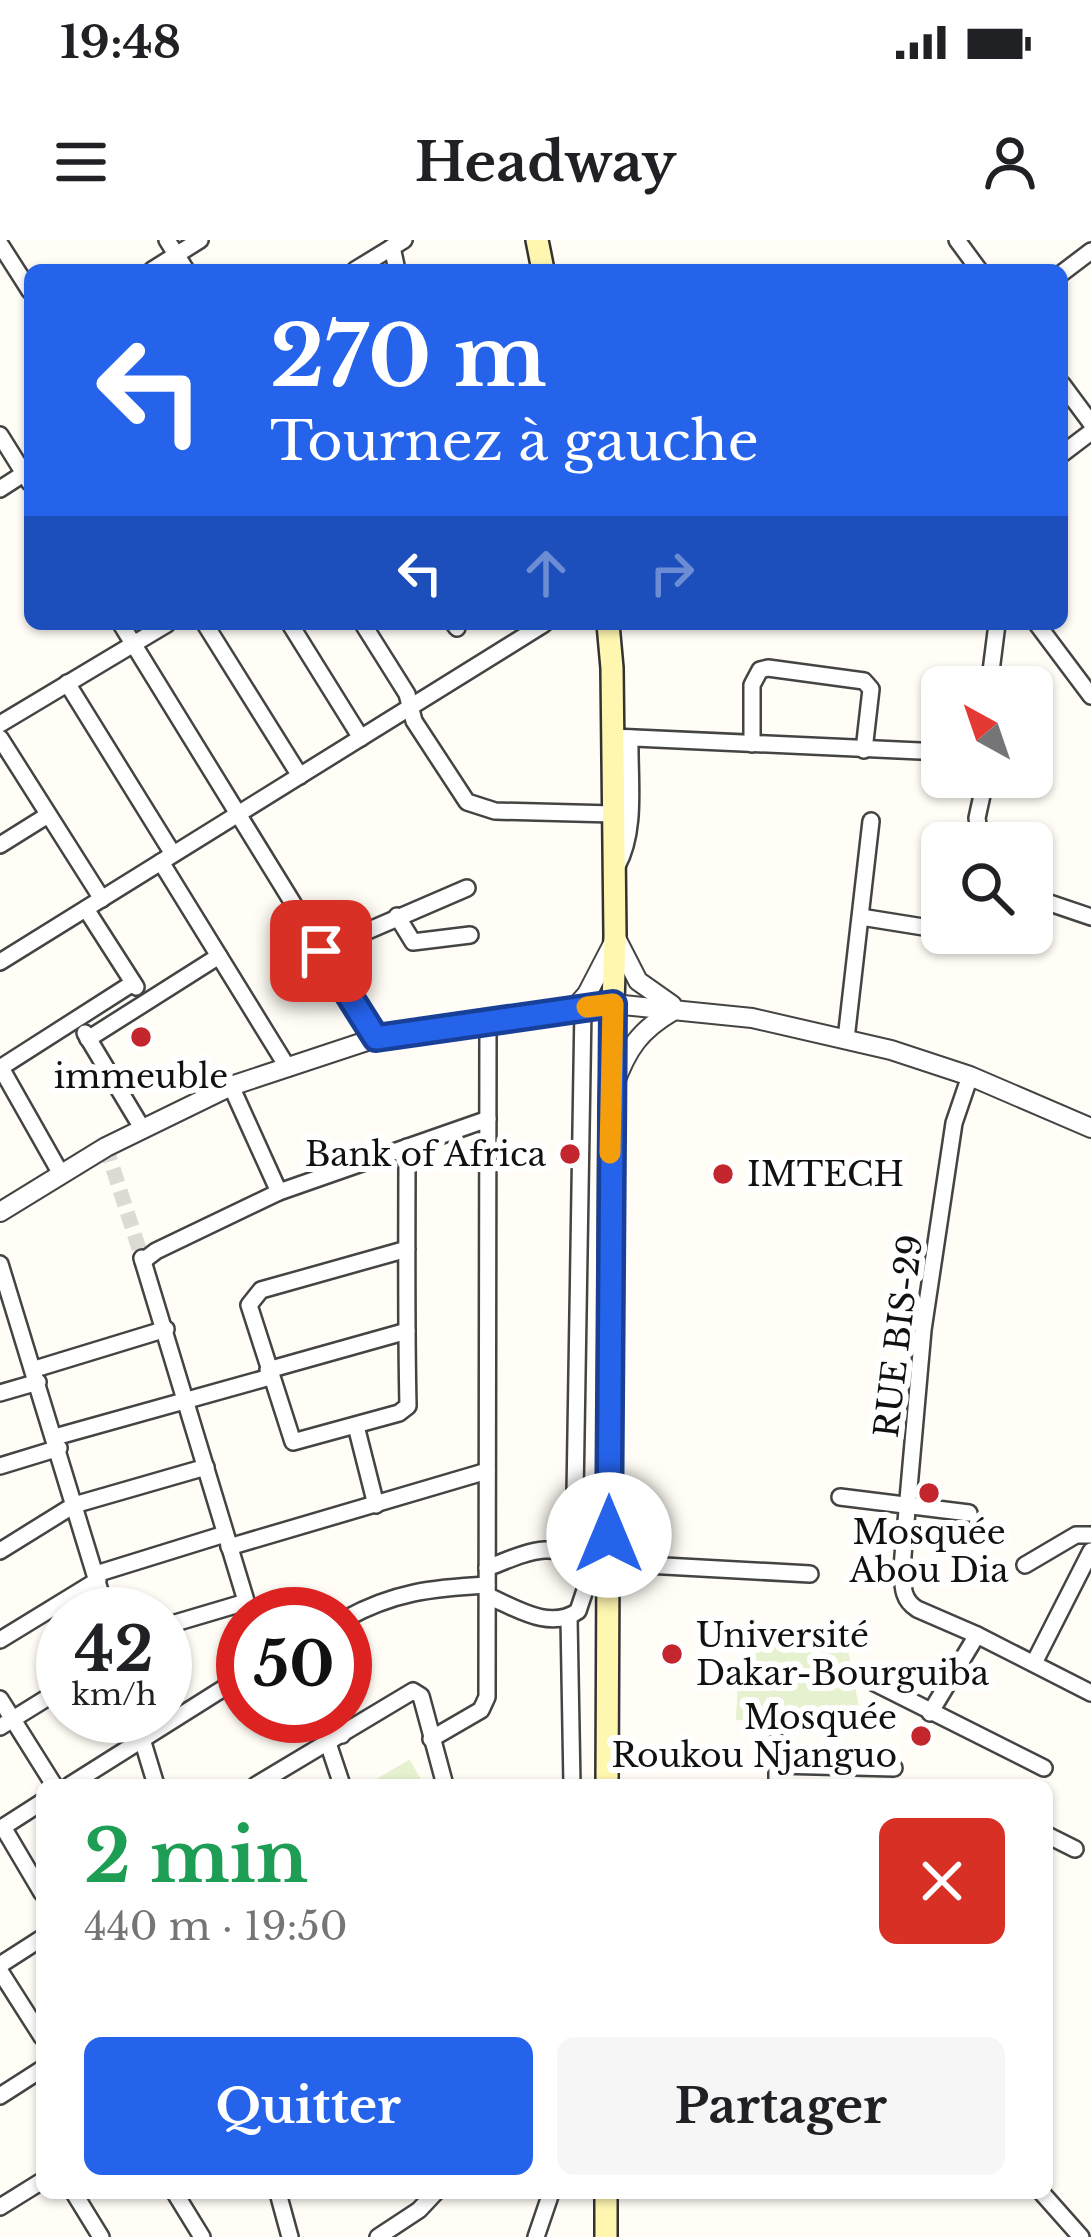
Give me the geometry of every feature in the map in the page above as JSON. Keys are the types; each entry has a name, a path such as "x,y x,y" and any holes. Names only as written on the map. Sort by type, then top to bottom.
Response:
{"main road":[{"path":"607,1779 612,873 621,738 609,630"},
{"path":"603,2235 606,2199"}],"street":[{"path":"172,247 200,240"},
{"path":"365,264 398,243"},
{"path":"0,244 24,282"},
{"path":"1068,392 1091,427 1068,448"},
{"path":"0,435 24,470"},
{"path":"125,630 376,1038"},
{"path":"0,724 157,630"},
{"path":"209,630 300,776"},
{"path":"294,630 361,738"},
{"path":"366,630 411,707 414,721 467,802 495,811 613,814"},
{"path":"0,962 534,630"},
{"path":"992,666 996,630"},
{"path":"1041,630 1091,696"},
{"path":"752,744 752,685 760,670 768,668 864,681 871,689 865,750"},
{"path":"67,683 219,956 288,1068"},
{"path":"0,738 102,899"},
{"path":"612,873 626,848 621,738 921,751"},
{"path":"0,845 48,815"},
{"path":"846,1039 872,821"},
{"path":"321,951 467,888"},
{"path":"1053,904 1091,917"},
{"path":"86,909 145,1002"},
{"path":"397,916 412,942 470,935"},
{"path":"861,917 921,927"},
{"path":"574,1556 578,1009 615,938"},
{"path":"615,938 647,991 681,1011"},
{"path":"88,1039 219,956"},
{"path":"61,1174 0,1068 133,983"},
{"path":"0,1212 142,1128 231,1086 376,1038 613,1004 752,1018 846,1039 970,1076 1091,1128"},
{"path":"610,1095 640,1032 681,1011"},
{"path":"77,1020 142,1128"},
{"path":"431,1739 486,1704 488,1020"},
{"name":"RUE BIS-29","path":"970,1076 952,1136 923,1330 902,1567 909,1604 977,1635"},
{"path":"231,1086 279,1192"},
{"path":"242,1587 143,1260 279,1192 488,1119"},
{"path":"407,1147 407,1249 407,1331 406,1410 293,1442 249,1305 253,1296 407,1249"},
{"path":"0,1264 8,1315 36,1375 100,1587"},
{"path":"0,1393 36,1375 166,1329"},
{"path":"0,1466 268,1373 407,1331"},
{"path":"356,1426 376,1504"},
{"path":"0,1551 74,1505 206,1466"},
{"path":"0,1640 97,1577 487,1471"},
{"path":"840,1497 970,1513"},
{"path":"1025,1565 1076,1535 1091,1534"},
{"path":"372,1604 436,1588 488,1583 536,1550 549,1548 574,1556 586,1568 584,1603 569,1618 544,1619 488,1583"},
{"path":"1034,1663 1091,1551"},
{"path":"587,1584 610,1571 810,1574"},
{"path":"569,1618 572,1779"},
{"path":"930,1713 977,1635 1091,1693"},
{"path":"855,1672 1044,1768"},
{"path":"372,1716 413,1691 421,1696 443,1779"},
{"path":"0,1700 6,1723 49,1779"},
{"path":"6,1723 36,1705"},
{"path":"777,1742 777,1779"},
{"path":"79,1779 136,1743"},
{"path":"143,1743 154,1779"},
{"path":"266,1779 328,1743"},
{"path":"336,1743 341,1779"},
{"path":"777,1765 894,1768"},
{"path":"36,1806 2,1828 36,1883"},
{"path":"1053,1838 1075,1849"},
{"path":"36,1942 0,1968 7,1999 36,2030"},
{"path":"0,2096 36,2073"},
{"path":"0,2206 36,2185"},
{"path":"78,2199 101,2237"},
{"path":"179,2199 202,2237"},
{"path":"280,2199 290,2237"},
{"path":"377,2237 429,2199"},
{"path":"536,2237 548,2199"},
{"path":"1047,2199 1081,2237"}],"green space":[{"path":"756,1616 760,1623 826,1640 844,1629 862,1723 736,1720 740,1636"},
{"path":"409,1760 420,1779 376,1779"}],"tunnel":[{"path":"106,1147 142,1258"}],"slow traffic":[{"path":"587,1007 613,1004 610,1153"}],"place":[{"name":"immeuble","path":"141,1037"},
{"name":"Bank of Africa","path":"570,1154"},
{"name":"IMTECH","path":"723,1174"},
{"name":"Mosquée Abou Dia","path":"929,1493"},
{"name":"Université Dakar-Bourguiba","path":"672,1654"},
{"name":"Mosquée Roukou Njanguo","path":"921,1736"}],"route":[{"path":"321,951 376,1038 613,1004 609,1535"}]}
